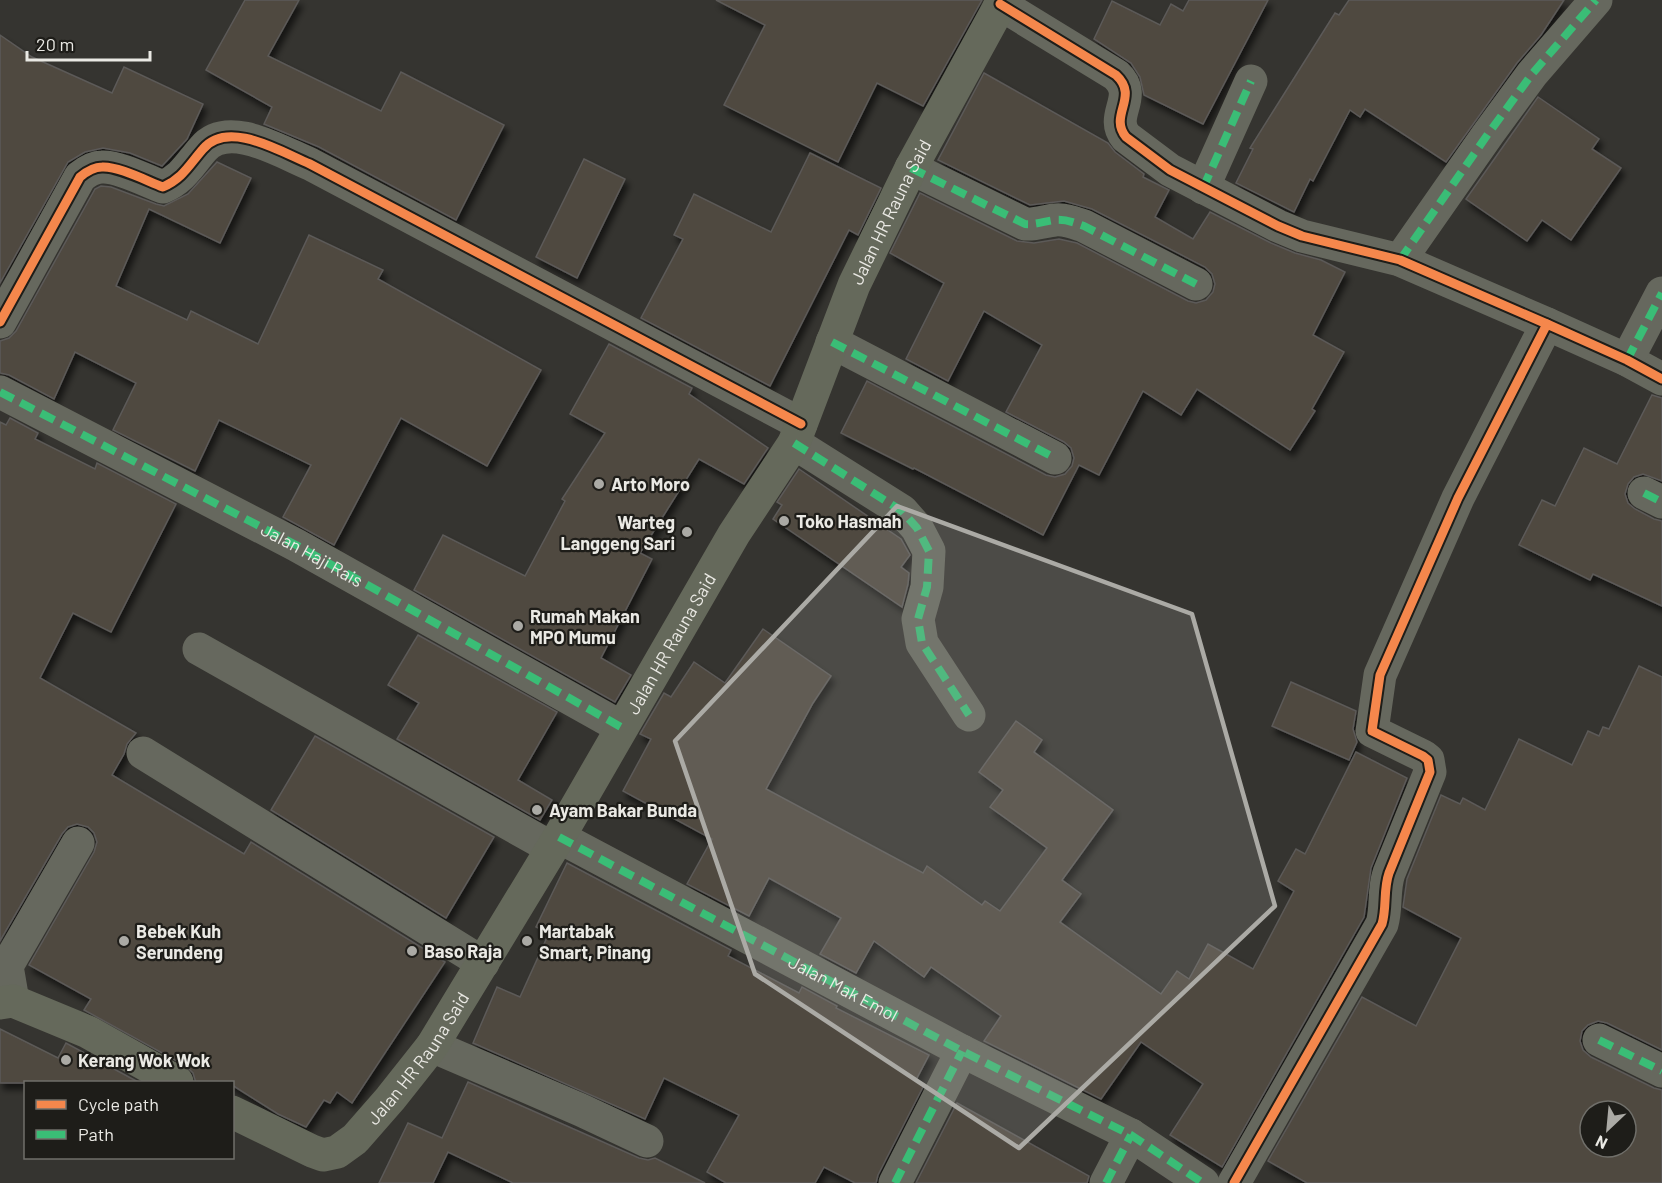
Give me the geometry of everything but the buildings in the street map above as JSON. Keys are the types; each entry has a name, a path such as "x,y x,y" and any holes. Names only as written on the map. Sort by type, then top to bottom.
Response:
{"main road":[{"name":"Jalan HR Rauna Said","path":"234,1113 312,1151 323,1155 337,1152 355,1139 432,1046 556,842 734,534 797,433 854,285 911,168 1001,2"},
{"path":"6,1002 88,1032 174,1081"}],"street":[{"path":"1400,260 1532,74 1596,0"},
{"path":"1001,2 1124,82 1126,89 1121,130 1126,137 1170,170 1302,236 1400,260 1627,360 1662,379"},
{"path":"1203,188 1251,81"},
{"path":"0,322 80,177 87,171 101,166 112,168 163,187 177,181 213,140 225,136 246,138 310,165 797,433 902,511 917,528 929,551 927,587 918,619 922,643 969,715"},
{"path":"911,168 1025,224 1033,225 1056,219 1068,220 1084,226 1196,284"},
{"path":"1627,360 1662,293"},
{"path":"1234,1183 1382,924 1385,910 1385,886 1389,873 1431,772 1428,760 1423,756 1372,731 1380,675 1458,498 1547,324"},
{"path":"832,342 1054,458"},
{"name":"Jalan Haji Rais","path":"0,392 296,545 621,727"},
{"name":"Jalan Mak Emol","path":"199,649 556,842 1131,1135 1203,1183"},
{"path":"143,753 483,963"},
{"path":"6,1002 7,966 78,843"},
{"path":"1599,1040 1662,1071"},
{"path":"432,1046 647,1141"},
{"path":"895,1183 962,1050"},
{"path":"1106,1183 1131,1135"}],"highlighted area":[{"path":"897,506 1192,614 1275,906 1019,1148 755,974 675,741"}],"marked path":[{"path":"1400,260 1532,74 1596,0"},
{"path":"1203,188 1251,81"},
{"path":"911,168 1025,224 1059,220 1084,226 1196,284"},
{"path":"1627,360 1662,293"},
{"path":"832,342 1055,458"},
{"path":"0,392 296,545 621,727"},
{"path":"794,443 902,511 917,528 929,551 927,587 918,619 922,643 969,715"},
{"path":"1644,493 1662,502"},
{"path":"559,837 962,1051 1131,1135 1203,1183"},
{"path":"1599,1040 1662,1071"},
{"path":"895,1183 962,1051"},
{"path":"1106,1183 1131,1135"}],"cycle path":[{"path":"1000,4 1116,75 1123,83 1125,91 1120,121 1121,129 1126,137 1170,170 1278,226 1302,236 1400,260 1627,360 1662,379"},
{"path":"0,322 82,175 96,168 109,167 163,187 181,175 203,149 214,141 226,137 240,137 270,146 310,164 801,424"},
{"path":"1234,1183 1382,924 1389,873 1430,772 1428,760 1423,756 1372,731 1380,675 1458,498 1547,324"}],"place":[{"name":"Arto Moro","path":"599,484"},
{"name":"Toko Hasmah","path":"784,521"},
{"name":"Warteg Langgeng Sari","path":"687,532"},
{"name":"Rumah Makan MPO Mumu","path":"518,626"},
{"name":"Ayam Bakar Bunda","path":"537,810"},
{"name":"Bebek Kuh Serundeng","path":"124,941"},
{"name":"Martabak Smart, Pinang","path":"527,941"},
{"name":"Baso Raja","path":"412,951"},
{"name":"Kerang Wok Wok","path":"66,1060"}]}
